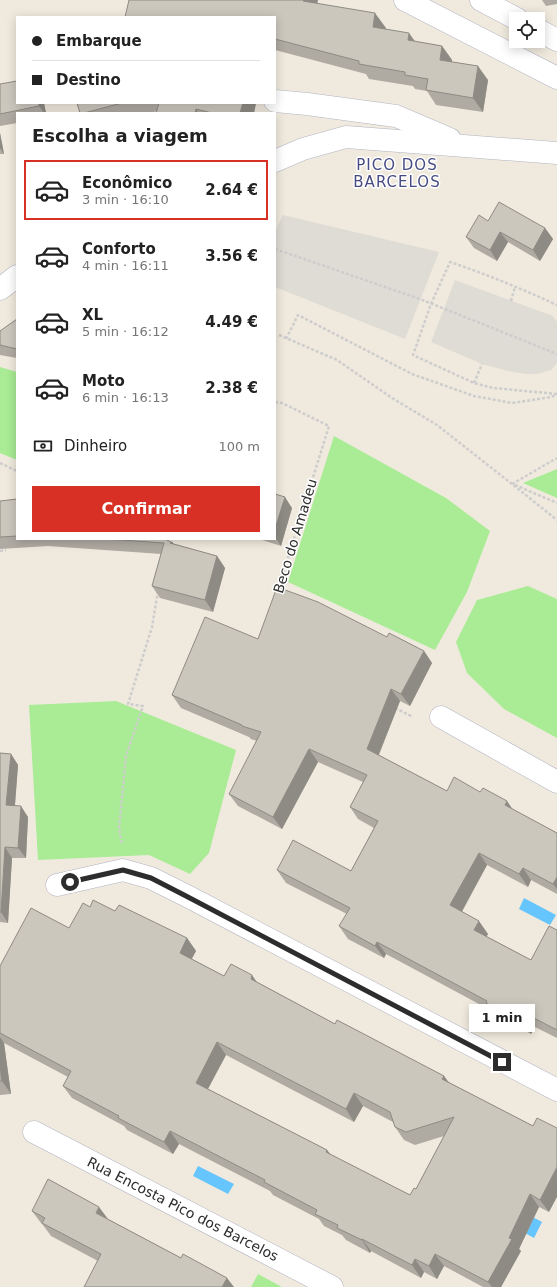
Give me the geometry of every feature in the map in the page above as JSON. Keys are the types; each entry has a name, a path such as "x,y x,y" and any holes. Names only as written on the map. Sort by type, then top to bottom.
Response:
{"street":[{"path":"407,0 557,78"},
{"path":"481,0 509,15"},
{"path":"545,34 557,40"},
{"path":"276,101 396,116 468,146"},
{"path":"276,161 303,149 346,137 557,153"},
{"path":"0,277 16,275"},
{"path":"0,289 16,276"},
{"path":"441,717 557,782"},
{"path":"57,885 123,870 151,878 194,899 557,1090"},
{"name":"Rua Encosta Pico dos Barcelos","path":"34,1132 332,1287"}],"path":[{"path":"276,249 420,299 557,354"},
{"path":"557,305 450,262 431,304 413,354 474,382 493,388 557,394"},
{"path":"511,301 515,287"},
{"path":"286,339 298,315 412,374 474,396 512,403 551,397 557,394"},
{"path":"279,335 336,360 392,398 437,425 557,520"},
{"path":"474,382 482,364"},
{"name":"Beco do Amadeu","path":"276,402 282,403 329,426 276,594"},
{"path":"512,484 557,458"},
{"path":"0,463 16,471"},
{"path":"512,484 557,503"},
{"path":"0,551 6,550"},
{"path":"278,587 285,590"},
{"path":"123,849 119,829 126,756 143,706 128,704 152,628 158,590"},
{"path":"392,706 413,717"}],"green space":[{"path":"0,367 16,372 16,460 0,453"},
{"path":"334,436 446,498 490,531 467,592 435,650 288,582"},
{"path":"557,469 557,498 523,483"},
{"path":"528,586 557,599 557,738 504,709 467,673 456,642 477,600"},
{"path":"116,701 236,750 209,853 190,874 149,855 38,860 29,705"},
{"path":"258,1274 282,1287 251,1287"}],"shaded area":[{"path":"283,215 439,252 405,339 276,287 276,230"},
{"path":"455,280 553,316 557,322 557,363 551,370 537,374 508,371 482,364 431,342"}],"water":[{"path":"524,898 556,915 550,925 519,909"},
{"path":"198,1166 234,1184 228,1194 193,1176"},
{"path":"511,1205 542,1222 534,1238 503,1221"}],"building":[{"path":"129,0 304,0 303,1 375,13 373,27 409,33 408,40 442,46 440,60 478,66 473,98 426,90 428,79 405,75 405,72 359,64 359,61 276,39 276,16 125,16"},
{"path":"16,81 16,104 39,104 39,106 0,114 0,84"},
{"path":"77,104 118,104 88,112 80,112"},
{"path":"159,104 243,104 240,112 208,112 196,109 195,112 156,112"},
{"path":"499,202 545,228 533,250 500,232 490,250 466,237 479,215 488,221"},
{"path":"16,320 16,349 0,345 0,331"},
{"path":"276,494 285,497 276,526"},
{"path":"16,499 16,536 0,537 0,501"},
{"path":"121,540 167,540 173,543 170,543 217,556 205,600 152,586 164,543"},
{"path":"277,587 318,602 387,637 389,633 424,651 401,694 391,689 367,749 447,791 454,777 480,792 483,788 507,801 505,805 557,833 557,877 553,884 523,868 519,874 479,853 450,905 479,921 474,930 531,960 549,926 557,930 557,1030 526,1014 522,1022 486,1003 487,1001 377,942 375,946 339,926 350,908 277,870 293,840 351,871 378,821 350,807 367,775 309,749 273,817 229,794 261,732 242,726 172,695 205,617 258,639"},
{"path":"0,753 11,754 6,805 21,806 18,848 5,847 1,912 0,912"},
{"path":"93,900 115,911 119,905 187,938 180,953 224,976 231,964 252,975 251,979 335,1024 337,1020 444,1076 442,1079 533,1126 537,1118 557,1128 557,1167 540,1200 530,1194 509,1238 512,1239 488,1282 435,1254 429,1266 415,1259 412,1265 337,1228 338,1225 315,1214 317,1210 264,1182 265,1180 170,1131 164,1142 118,1118 119,1116 63,1086 71,1071 0,1033 0,966 31,908 69,928 83,903 90,907","holes":["217,1042 346,1109 354,1093 390,1112 395,1127 406,1132 454,1117 416,1189 414,1188 410,1195 326,1152 327,1150 196,1083"]},
{"path":"0,1066 2,1081 0,1081"},
{"path":"48,1179 99,1207 96,1213 181,1258 183,1254 227,1278 222,1287 84,1287 101,1254 42,1223 45,1218 32,1211"}],"district":[{"name":"PICO DOS BARCELOS","path":"397,174"}],"route":[{"path":"70,882 123,870 151,878 502,1062"}]}
